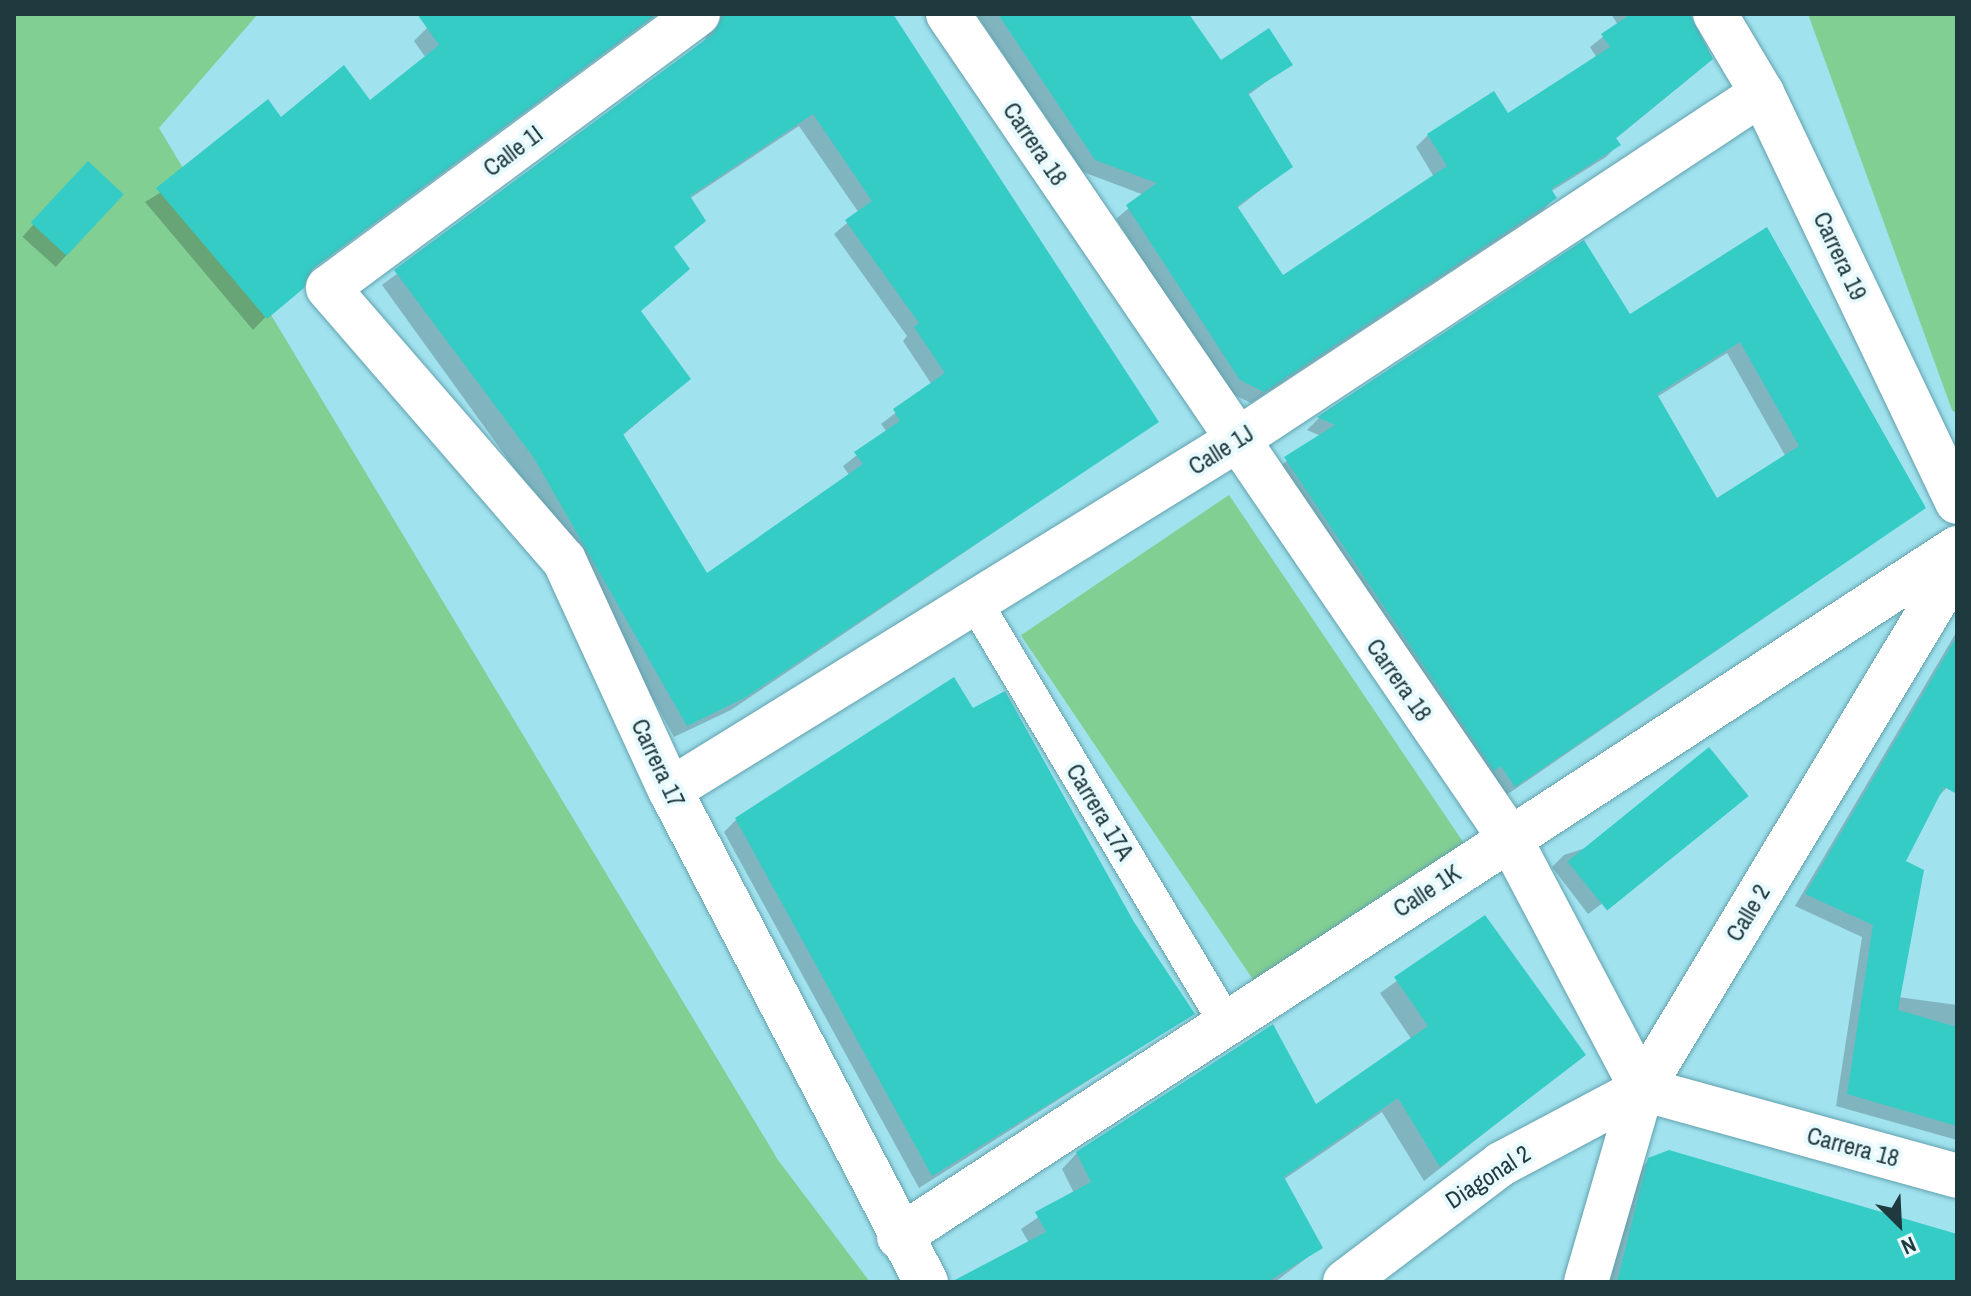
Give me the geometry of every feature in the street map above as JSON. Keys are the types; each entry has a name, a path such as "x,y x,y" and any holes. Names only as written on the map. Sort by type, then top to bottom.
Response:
{"street":[{"name":"Calle 1I","path":"328,288 698,14"},
{"name":"Carrera 18","path":"948,14 1234,442 1509,837 1642,1089 1957,1176"},
{"name":"Carrera 19","path":"1715,14 1762,93 1957,502"},
{"name":"Calle 1J","path":"670,790 1234,442 1762,93"},
{"name":"Carrera 17","path":"328,288 564,560 670,790 899,1237 926,1282"},
{"name":"Calle 1K","path":"899,1237 1957,548"},
{"name":"Calle 2","path":"1586,1282 1642,1089 1957,565"},
{"name":"Carrera 17A","path":"975,602 1226,1023"},
{"name":"Diagonal 2","path":"1345,1282 1501,1164 1642,1089"}],"green space":[{"path":"14,14 258,14 159,128 778,1160 870,1282 14,1282"},
{"path":"1808,14 1957,14 1957,414 1952,410"},
{"path":"1229,495 1473,857 1265,998 1021,635"}],"building":[{"path":"417,14 656,14 313,268 304,288 267,319 156,188 268,99 281,117 344,65 370,100 439,45"},
{"path":"723,14 893,14 1159,422 746,697 687,726 534,458 394,270 713,34","holes":["813,114 872,201 845,220 919,323 914,327 945,373 893,409 900,421 854,452 863,464 707,573 623,434 691,379 641,311 690,269 674,247 706,221 690,196"]},
{"path":"998,14 1189,14 1221,60 1269,28 1293,65 1248,93 1293,167 1237,206 1283,275 1447,166 1427,134 1494,91 1508,113 1610,47 1601,34 1631,14 1690,14 1713,59 1616,138 1621,145 1551,189 1557,198 1264,392 1240,380 1126,205 1157,183 1095,160"},
{"path":"88,161 124,194 67,256 31,222"},
{"path":"1767,227 1926,508 1515,787 1501,766 1494,771 1284,457 1335,425 1317,417 1584,240 1630,314","holes":["1740,342 1799,446 1717,498 1657,394"]},
{"path":"1957,636 1957,794 1944,787 1906,861 1924,870 1898,1010 1957,1027 1957,1126 1847,1094 1873,925 1805,894"},
{"path":"954,677 973,708 1005,691 1134,922 1195,1014 932,1176 735,818"},
{"path":"1709,747 1749,796 1607,910 1568,862"},
{"path":"1485,915 1586,1055 1440,1167 1398,1098 1284,1177 1323,1248 1267,1282 951,1282 1046,1232 1035,1212 1091,1182 1076,1152 1273,1024 1316,1104 1428,1026 1394,977"},
{"path":"1669,1150 1957,1234 1957,1282 1617,1282 1648,1158"}]}
